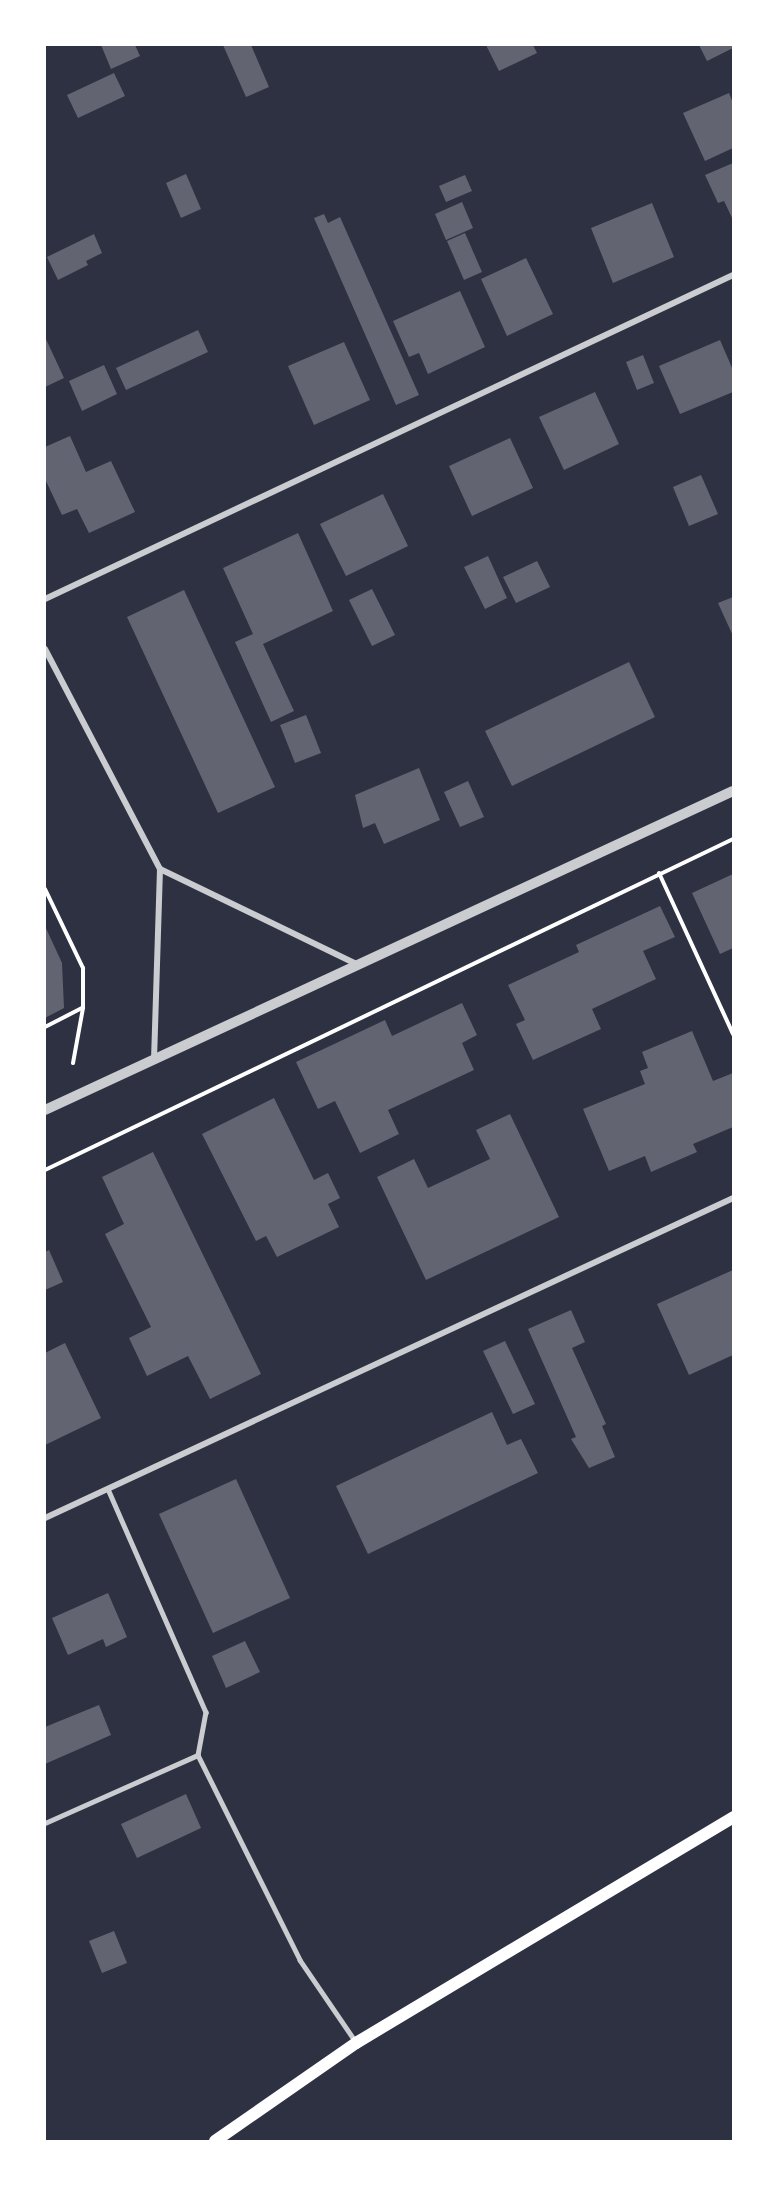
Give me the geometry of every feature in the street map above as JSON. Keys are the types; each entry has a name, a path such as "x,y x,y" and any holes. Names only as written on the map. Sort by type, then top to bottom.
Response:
{"main road":[{"path":"215,2141 356,2043 733,1817"}],"street":[{"path":"45,599 733,275"},
{"path":"45,649 160,868 154,1060"},
{"path":"45,1110 733,791"},
{"path":"160,868 359,965"},
{"path":"45,1518 733,1198"}],"lane":[{"path":"108,1490 206,1712 198,1755 300,1959 356,2043"},
{"path":"45,1823 198,1755"}],"path":[{"path":"45,1170 733,839"},
{"path":"659,873 733,1034"},
{"path":"45,889 83,968 83,1008 73,1063"},
{"path":"45,1026 83,1008"}],"building":[{"path":"101,45 135,45 140,56 111,69"},
{"path":"223,45 251,45 269,87 246,97"},
{"path":"486,45 533,45 537,53 499,71"},
{"path":"699,45 733,45 733,48 707,61"},
{"path":"114,73 125,96 78,118 67,95"},
{"path":"729,93 733,103 733,148 705,161 683,113"},
{"path":"733,163 733,220 724,201 718,203 705,175"},
{"path":"186,174 201,209 181,218 166,183"},
{"path":"465,175 472,191 446,202 439,186"},
{"path":"462,202 473,228 446,240 435,214"},
{"path":"652,203 674,257 613,283 591,228"},
{"path":"324,214 328,223 340,217 419,395 396,405 314,218"},
{"path":"465,233 482,272 464,280 447,241"},
{"path":"94,234 102,253 86,261 88,265 58,280 47,257"},
{"path":"526,258 553,314 507,336 481,279"},
{"path":"460,291 485,347 428,374 419,353 409,357 393,321"},
{"path":"198,330 208,352 126,390 116,368"},
{"path":"45,337 64,378 45,387"},
{"path":"720,340 733,370 733,392 680,414 659,366"},
{"path":"344,342 370,400 314,425 288,366"},
{"path":"643,355 654,383 637,390 626,362"},
{"path":"104,365 117,394 82,411 69,381"},
{"path":"595,392 619,444 564,470 539,417"},
{"path":"70,436 86,472 111,461 135,512 89,533 77,509 62,515 45,479 45,447"},
{"path":"510,438 533,488 472,516 449,466"},
{"path":"701,475 718,514 689,526 673,487"},
{"path":"383,494 408,546 346,576 320,524"},
{"path":"298,533 333,611 263,644 294,711 271,722 235,642 253,634 223,568"},
{"path":"488,556 507,598 485,609 464,567"},
{"path":"537,561 550,587 516,603 503,577"},
{"path":"372,589 395,635 372,646 349,600"},
{"path":"184,590 275,787 218,813 127,617"},
{"path":"733,597 733,636 718,603"},
{"path":"629,662 655,717 512,786 485,731"},
{"path":"306,715 321,753 295,763 280,725"},
{"path":"419,768 440,820 384,844 375,823 363,828 355,795"},
{"path":"468,781 484,817 460,827 444,792"},
{"path":"733,874 733,948 720,954 692,893"},
{"path":"660,906 675,937 643,951 656,979 592,1009 601,1029 533,1060 516,1024 525,1020 508,985 579,952 576,945"},
{"path":"45,926 62,963 64,1008 45,1018"},
{"path":"462,1003 477,1035 462,1043 474,1070 388,1110 399,1134 360,1153 335,1101 318,1109 296,1062 385,1020 392,1036"},
{"path":"692,1031 713,1081 733,1073 733,1127 693,1144 697,1152 651,1172 645,1156 609,1171 583,1109 645,1084 640,1071 648,1068 642,1052"},
{"path":"274,1098 314,1180 328,1173 340,1198 328,1204 339,1227 277,1257 266,1236 256,1241 202,1134"},
{"path":"510,1114 559,1217 426,1280 377,1177 414,1159 428,1188 490,1159 476,1130"},
{"path":"153,1152 261,1374 210,1399 188,1356 147,1376 129,1338 151,1327 105,1234 124,1224 102,1177"},
{"path":"49,1250 63,1282 45,1290 45,1252"},
{"path":"733,1270 733,1355 689,1375 657,1304"},
{"path":"571,1310 585,1342 572,1348 606,1424 602,1426 615,1457 589,1468 571,1439 576,1437 528,1329"},
{"path":"505,1341 535,1404 513,1414 483,1351"},
{"path":"65,1343 101,1418 45,1445 45,1353"},
{"path":"492,1412 507,1445 521,1439 538,1473 368,1554 336,1486"},
{"path":"236,1479 290,1598 213,1633 159,1514"},
{"path":"108,1593 127,1637 106,1647 103,1639 68,1655 52,1618"},
{"path":"245,1641 260,1672 226,1688 212,1656"},
{"path":"99,1705 111,1735 45,1764 45,1727"},
{"path":"186,1794 201,1828 137,1858 121,1824"},
{"path":"114,1931 127,1963 102,1973 89,1941"}]}
